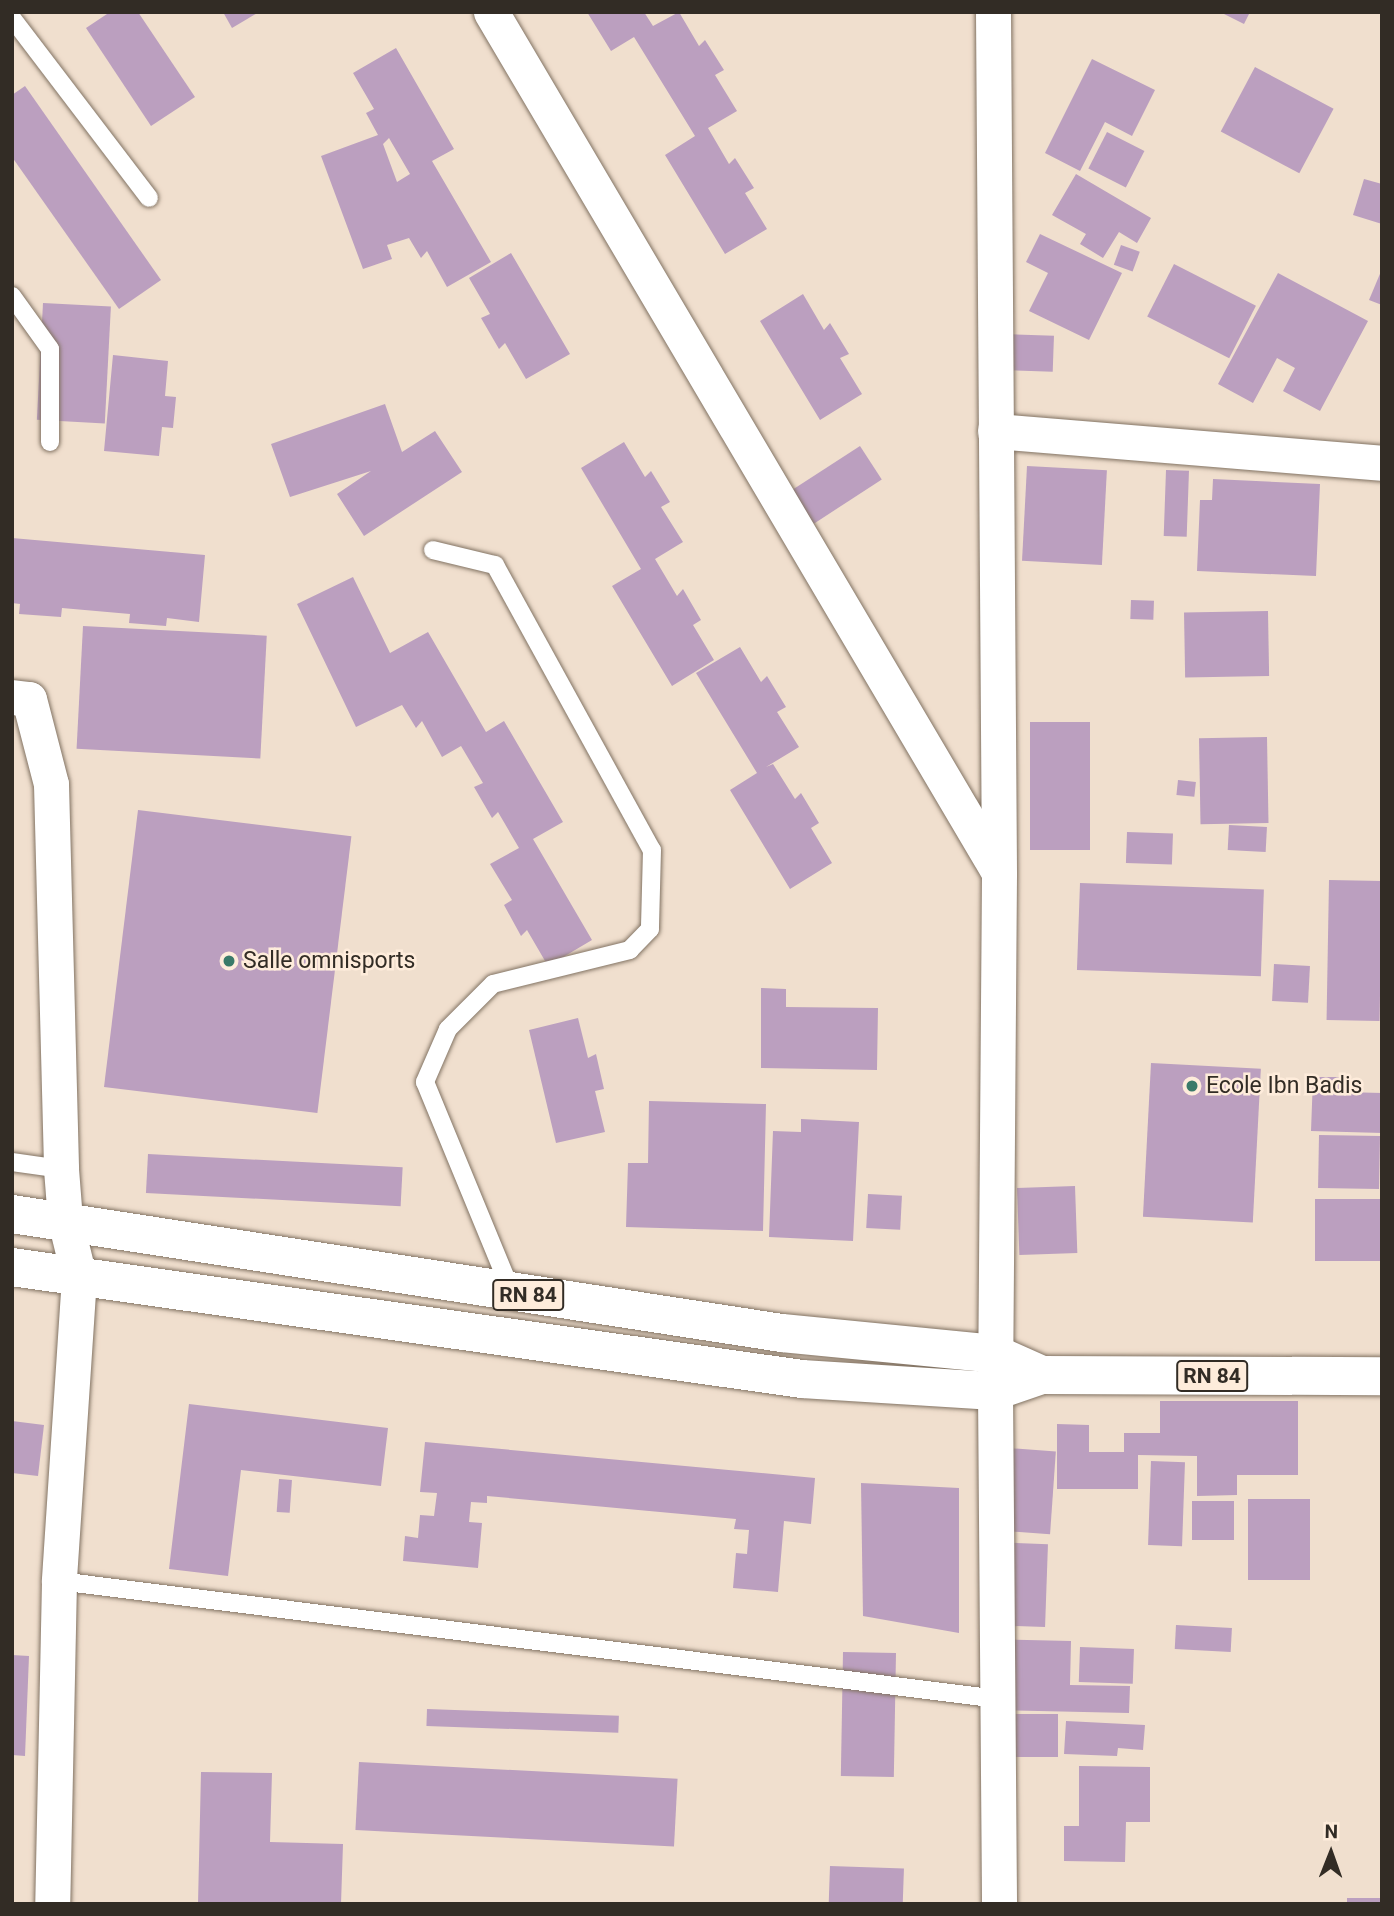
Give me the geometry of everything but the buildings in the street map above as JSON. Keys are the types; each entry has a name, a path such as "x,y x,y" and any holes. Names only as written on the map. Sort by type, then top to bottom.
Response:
{"main road":[{"name":"RN 84","path":"12,1214 65,1220 512,1293 782,1333 995,1372"},
{"name":"RN 84","path":"12,1267 802,1379 995,1372 1042,1375 1382,1376"}],"street":[{"path":"491,12 999,874"},
{"path":"993,12 999,874 995,1372 999,1904"},
{"path":"995,430 1382,463"},
{"path":"12,697 29,699 51,784 61,1169 65,1220 79,1277 59,1581 52,1904"}],"lane":[{"path":"12,18 149,198"},
{"path":"12,296 50,349 50,442"},
{"path":"433,550 495,565 652,850 650,929 629,950 493,985 448,1029 425,1083 512,1293"},
{"path":"12,1161 61,1169"},
{"path":"59,1581 998,1699"}],"place":[{"name":"Salle omnisports","path":"229,961"},
{"name":"Ecole Ibn Badis","path":"1192,1086"}]}
